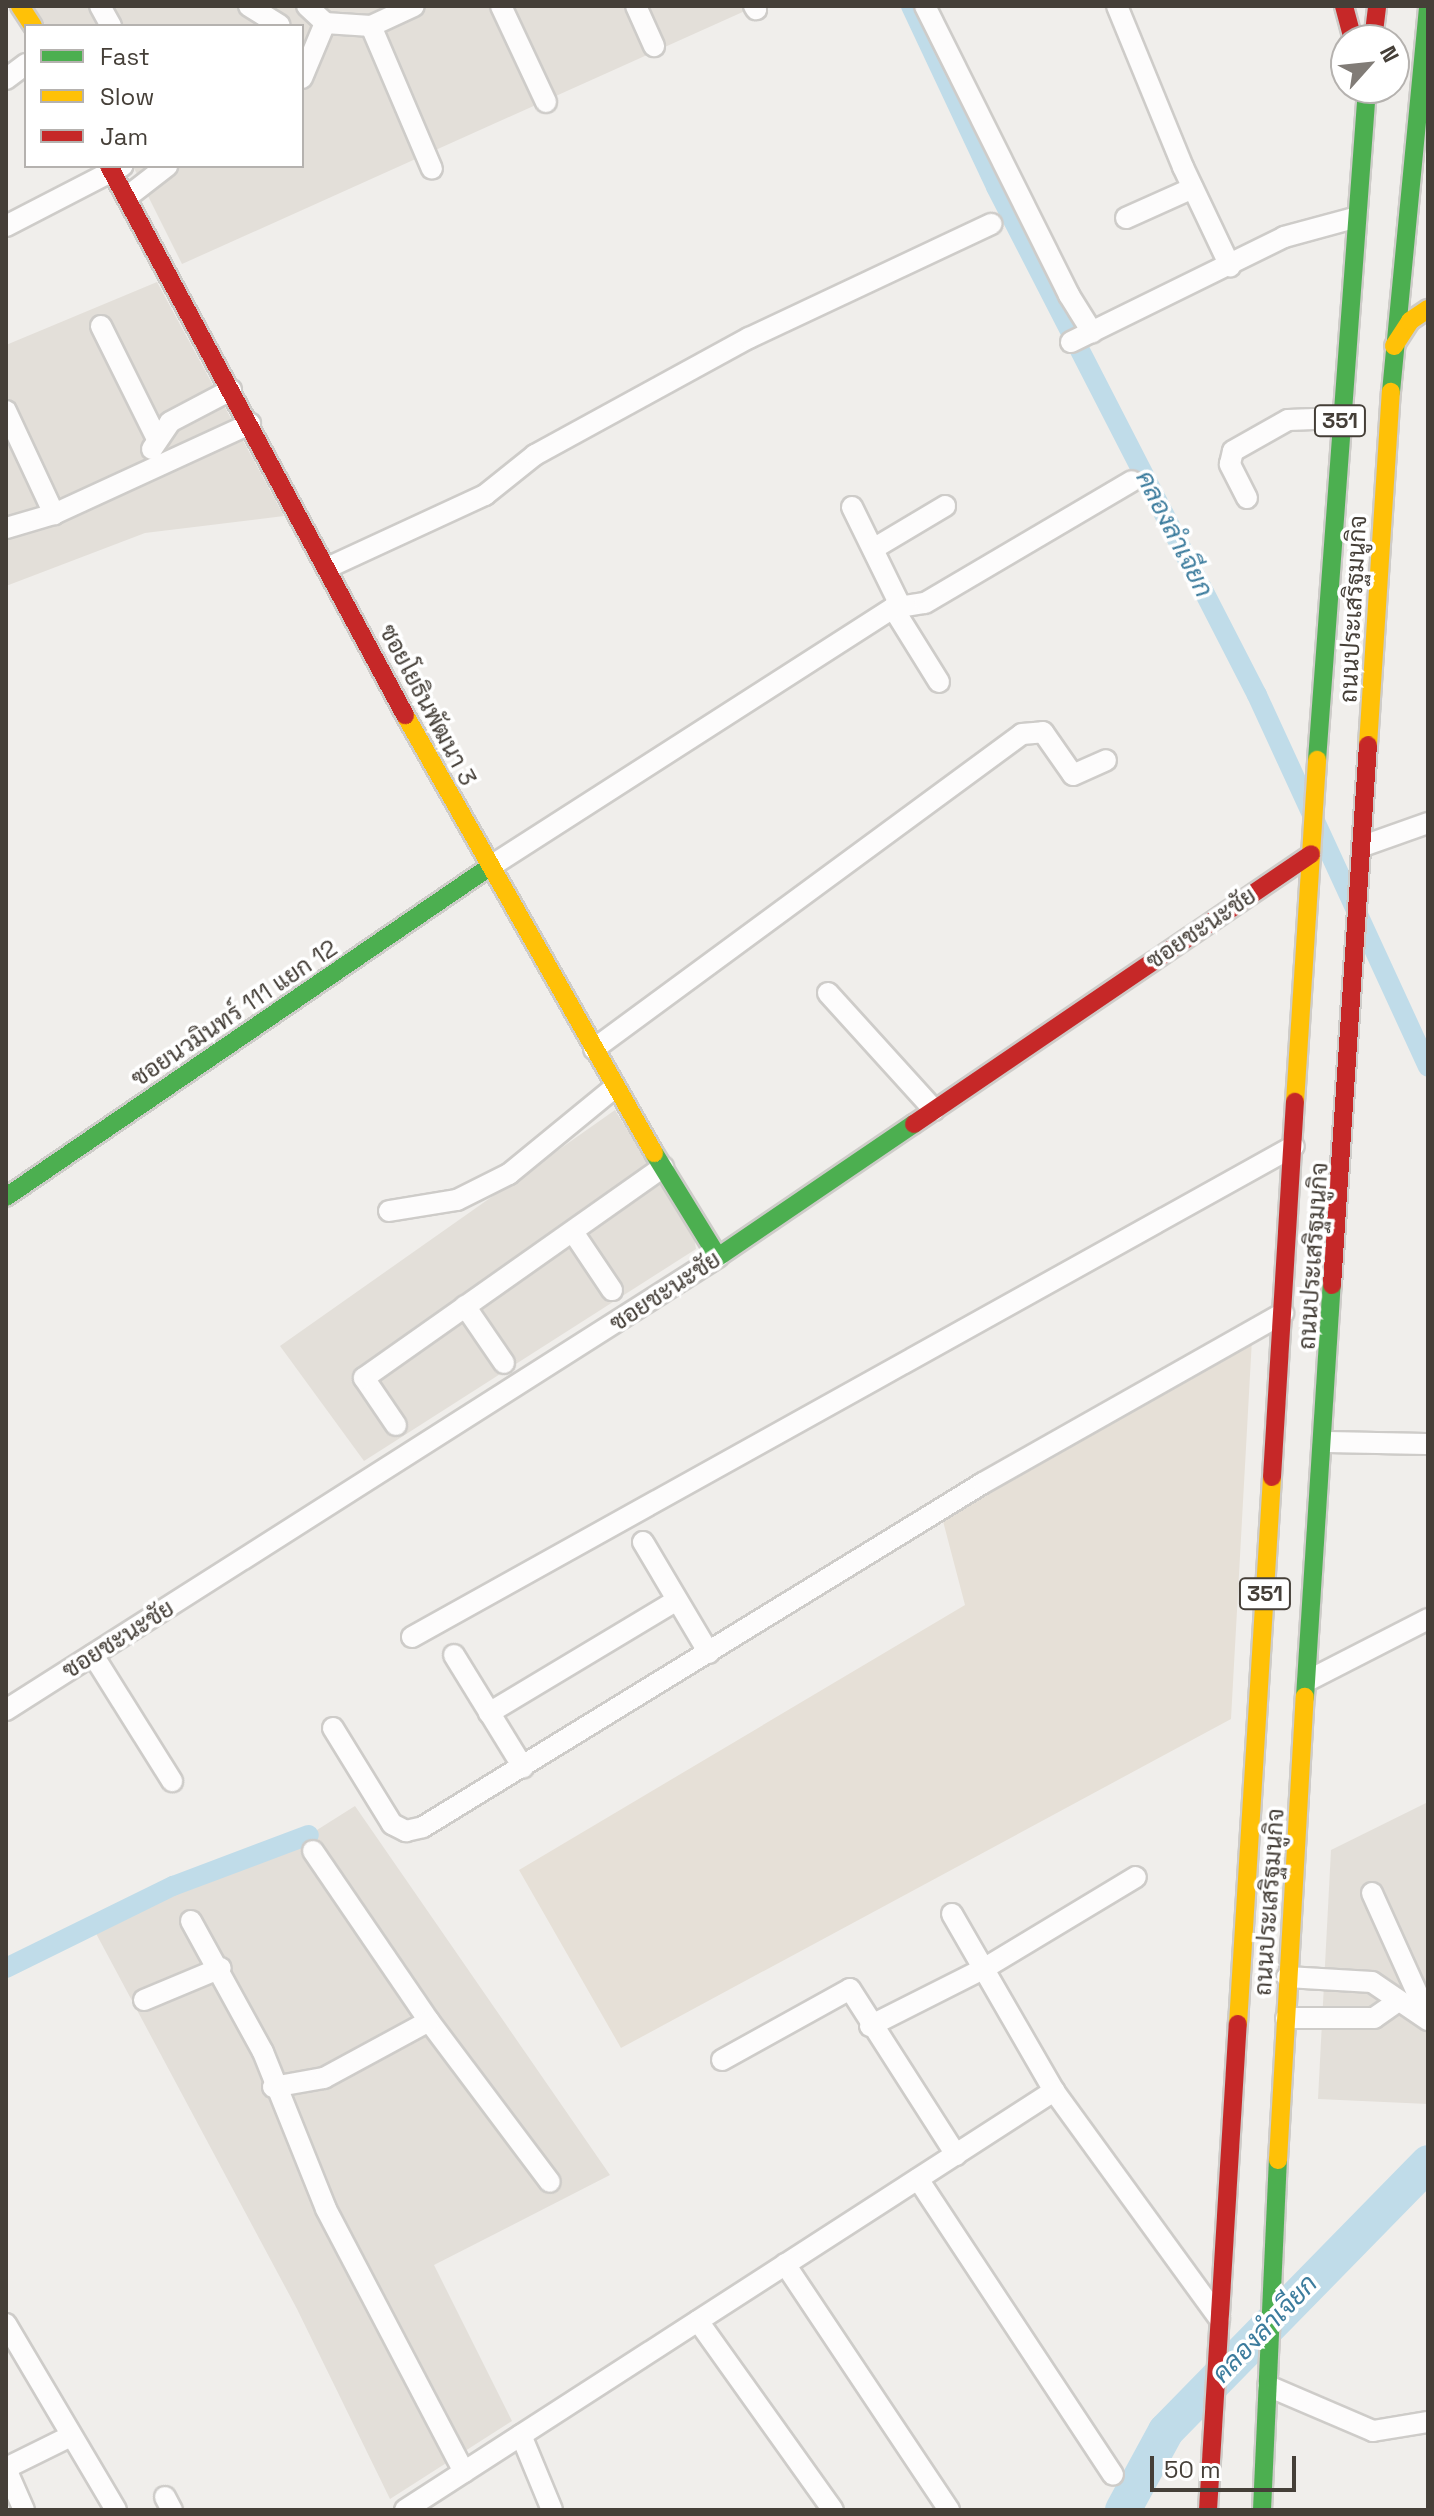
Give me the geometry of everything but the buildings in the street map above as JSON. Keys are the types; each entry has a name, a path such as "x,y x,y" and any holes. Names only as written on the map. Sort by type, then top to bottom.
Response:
{"main road":[{"path":"20,6 32,24"},
{"name":"ถนนประเสริฐมนูกิจ","path":"1264,2510 1287,1977 1326,1442 1394,346 1411,137 1428,6"},
{"name":"ถนนประเสริฐมนูกิจ","path":"1208,2510 1317,754 1354,218 1365,104"},
{"path":"1411,137 1428,183"},
{"name":"ซอยโยธินพัฒนา 3","path":"114,168 488,868 614,1088 718,1257"},
{"path":"1394,346 1410,321 1428,309"},
{"name":"ซอยชะนะชัย","path":"718,1257 1311,848"},
{"name":"ซอยนวมินทร์ 111 แยก 12","path":"6,1197 488,868"}],"street":[{"path":"100,6 110,24"},
{"path":"249,6 277,24"},
{"path":"307,6 325,23 371,26 414,6"},
{"path":"501,6 546,102"},
{"path":"636,6 654,46"},
{"path":"925,6 1084,336 1284,237 1354,218"},
{"path":"1117,6 1193,188 1230,266"},
{"path":"304,73 325,23"},
{"path":"371,26 432,169"},
{"path":"6,79 24,66"},
{"path":"6,226 114,168"},
{"path":"127,197 164,168"},
{"path":"1126,218 1193,188"},
{"path":"327,568 485,495 535,455 749,338 991,224"},
{"path":"101,326 156,437"},
{"path":"145,468 156,437 170,422 231,390"},
{"path":"6,411 54,514"},
{"path":"1247,498 1230,464 1233,451 1288,420 1340,418"},
{"path":"6,528 54,514 145,468 203,449 250,424"},
{"path":"488,868 897,606 925,603 1132,481"},
{"path":"873,549 945,506"},
{"path":"852,507 897,606 939,682"},
{"path":"594,1049 1022,734 1043,732 1073,775 1106,760"},
{"path":"1363,846 1428,823"},
{"path":"828,993 934,1110"},
{"path":"389,1211 457,1200 509,1174 614,1088"},
{"path":"412,1637 1294,1146"},
{"path":"396,1425 364,1378 663,1167"},
{"path":"573,1232 612,1290"},
{"name":"ซอยชะนะชัย","path":"6,1710 718,1257"},
{"path":"465,1306 504,1363"},
{"path":"333,1728 392,1824 406,1831 423,1827 983,1483 1283,1313"},
{"path":"1326,1442 1428,1444"},
{"path":"643,1542 709,1653"},
{"path":"489,1713 677,1600"},
{"path":"1309,1680 1428,1619"},
{"path":"93,1655 172,1781"},
{"path":"454,1655 523,1767"},
{"path":"313,1851 429,2021 550,2182"},
{"path":"870,2026 985,1968 1136,1877"},
{"path":"1372,1893 1428,2018"},
{"path":"952,1914 1054,2091 1219,2318"},
{"path":"191,1921 221,1968 263,2052 273,2087 326,2209 464,2472"},
{"path":"144,2000 221,1968"},
{"path":"1287,1977 1372,1982 1428,2018"},
{"path":"722,2060 848,1988 956,2155"},
{"path":"1286,2018 1374,2018 1398,2001"},
{"path":"273,2087 324,2078 429,2021"},
{"path":"405,2510 1054,2091"},
{"path":"918,2179 1113,2475"},
{"path":"785,2264 949,2510"},
{"path":"698,2321 833,2510"},
{"path":"6,2324 69,2437 116,2510"},
{"path":"1268,2386 1373,2431 1428,2422"},
{"path":"521,2435 552,2510"},
{"path":"24,2510 6,2468 69,2437"}],"shaded area":[{"path":"33,6 756,6 182,264 134,168 304,168 304,24 45,24"},
{"path":"157,282 284,516 145,533 6,586 6,345"},
{"path":"615,1110 694,1236 696,1249 364,1461 280,1346"},
{"path":"1253,1321 1231,1719 621,2048 519,1870 965,1605 938,1502"},
{"path":"1428,1802 1428,2104 1318,2099 1331,1850"},
{"path":"355,1806 610,2175 434,2265 512,2421 390,2499 297,2309 92,1926 309,1835"}],"waterway":[{"name":"คลองลำเจียก","path":"911,6 996,187 1257,695 1428,1066"},
{"path":"6,1968 173,1886 309,1835"},
{"name":"คลองลำเจียก","path":"1123,2510 1166,2431 1428,2163"}],"traffic: fast":[{"path":"1391,392 1428,6"},
{"path":"1317,760 1366,104"},
{"path":"6,1197 488,868"},
{"path":"654,1153 718,1257 914,1124"},
{"path":"1305,1697 1332,1285"},
{"path":"1262,2510 1278,2160"}],"traffic: slow":[{"path":"20,6 32,24"},
{"path":"1394,346 1410,321 1428,309"},
{"path":"1368,745 1391,392"},
{"path":"405,715 654,1153"},
{"path":"1295,1102 1317,760"},
{"path":"1238,2024 1272,1477"},
{"path":"1278,2160 1305,1697"}],"traffic: jam":[{"path":"1344,6 1349,24"},
{"path":"1375,24 1377,6"},
{"path":"110,168 405,715"},
{"path":"1332,1285 1368,745"},
{"path":"914,1124 1311,854"},
{"path":"1272,1477 1295,1102"},
{"path":"1208,2510 1238,2024"}]}
